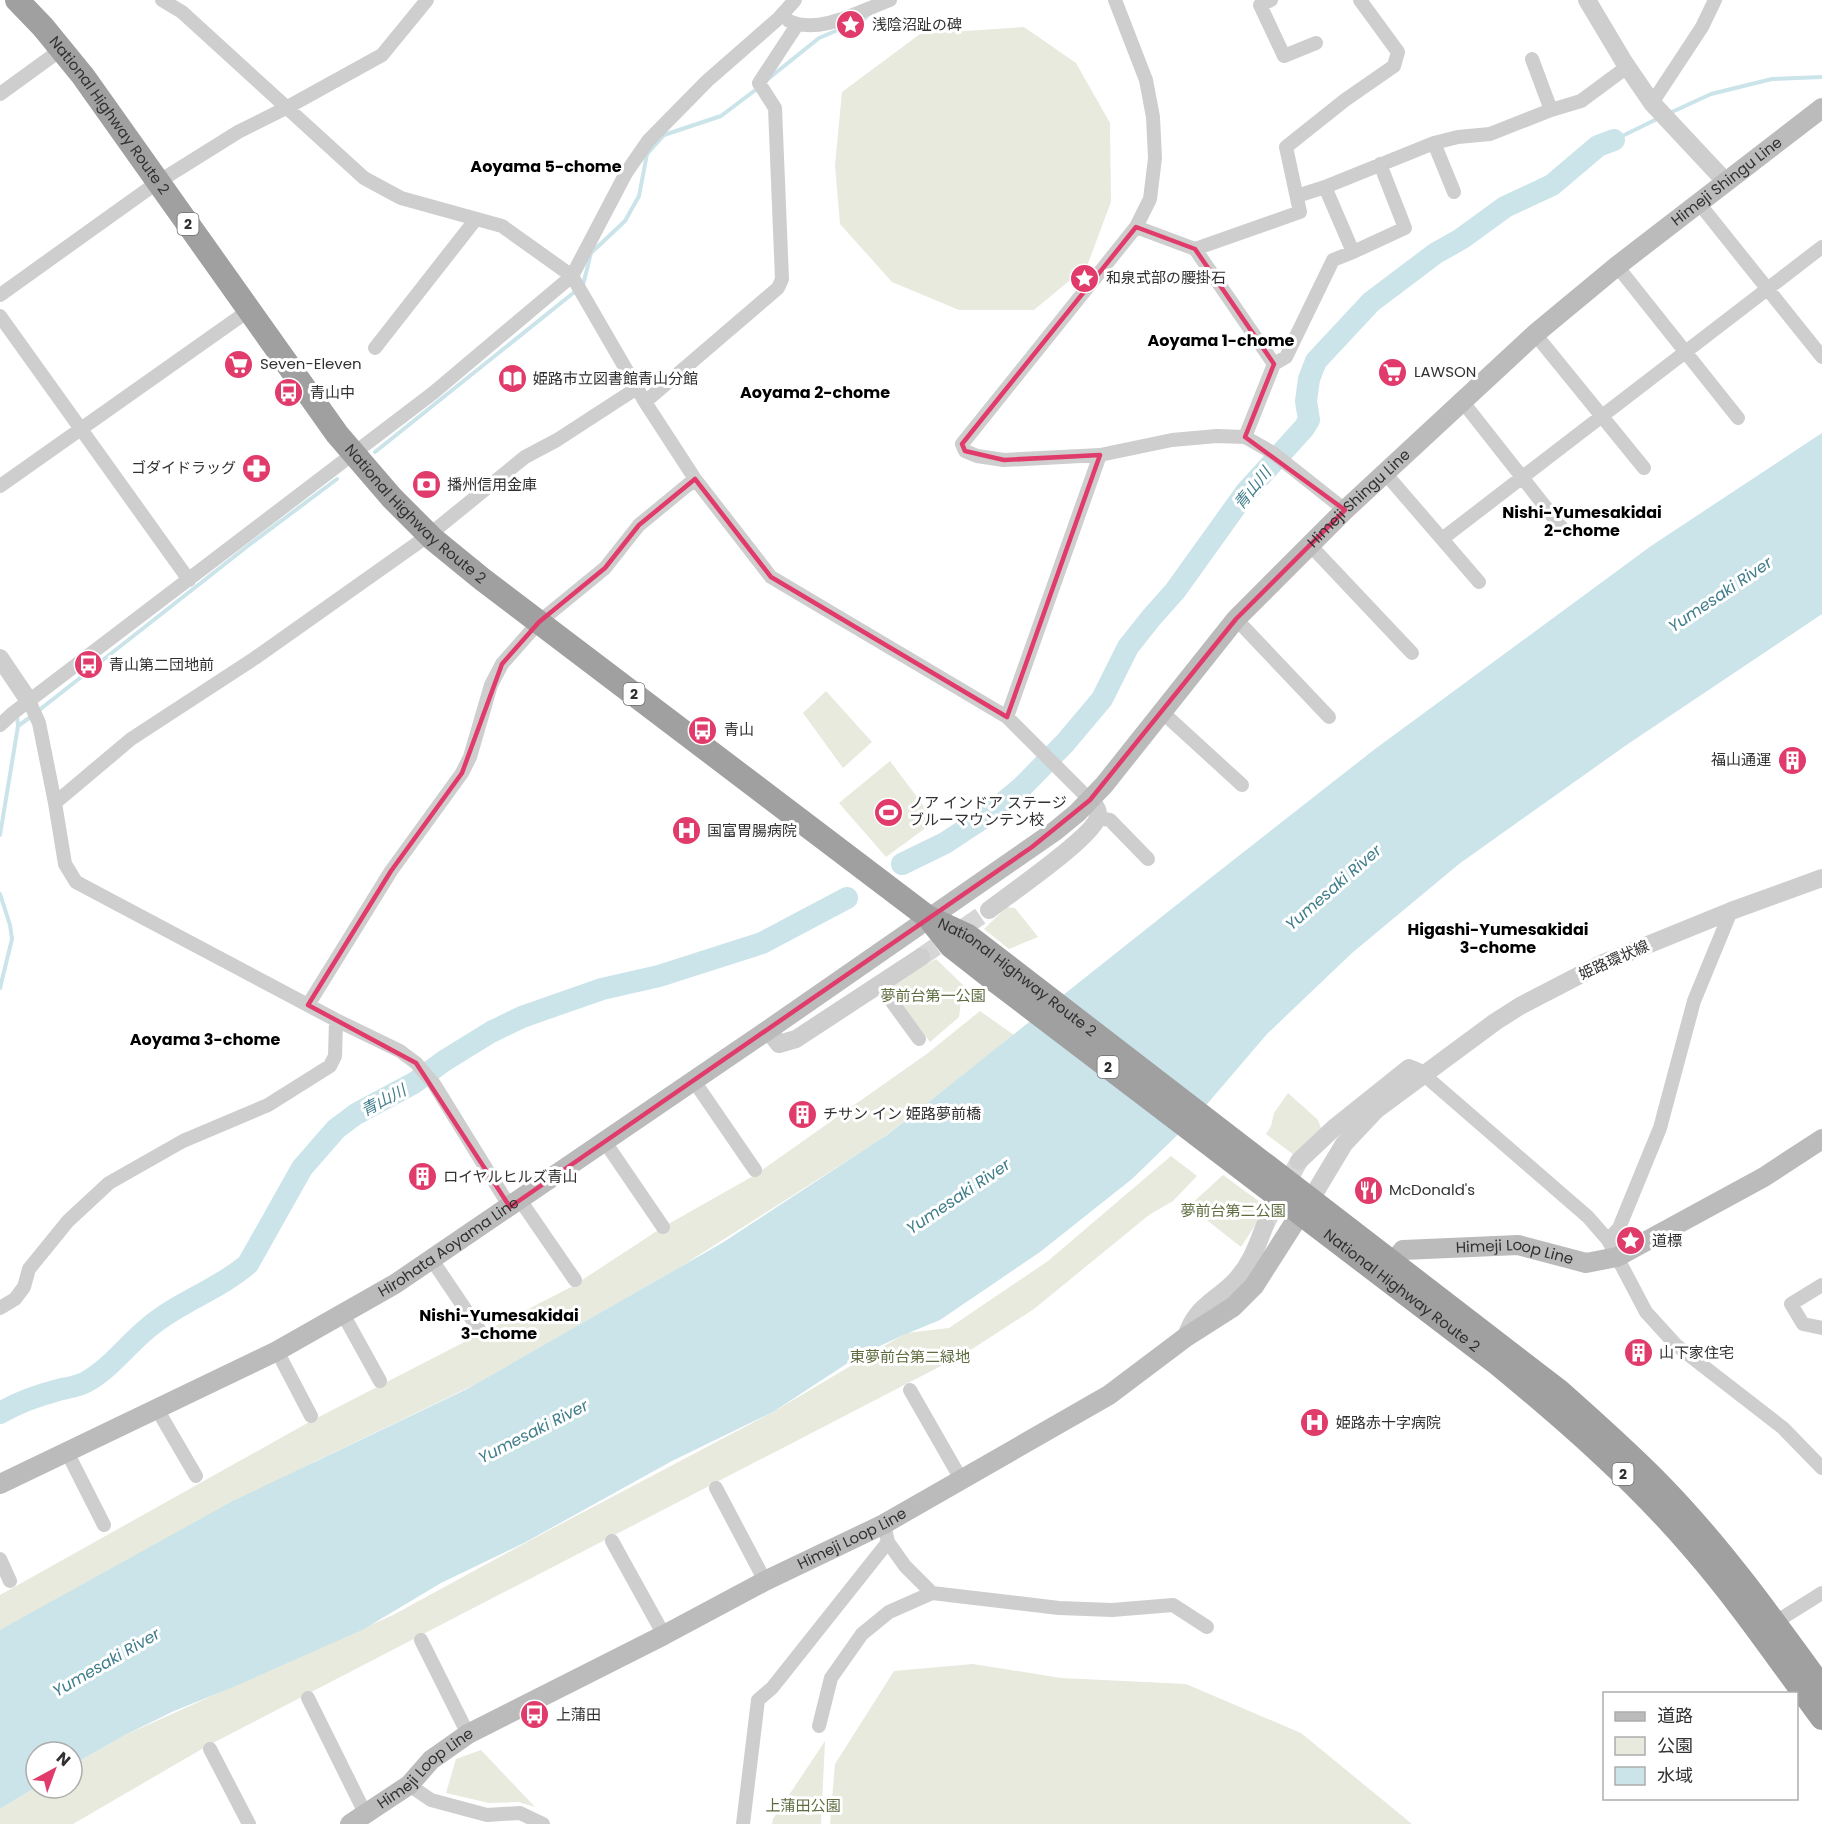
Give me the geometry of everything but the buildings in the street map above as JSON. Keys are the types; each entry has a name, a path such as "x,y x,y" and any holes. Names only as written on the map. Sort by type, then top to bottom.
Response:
{"highway":[{"name":"National Highway Route 2","path":"17,0 62,49 248,311 353,454 429,535 539,622 929,918 968,936 1004,976 1305,1206 1548,1405 1654,1505 1721,1580 1822,1718"},
{"name":"National Highway Route 2","path":"1305,1206 1392,1262 1559,1391 1624,1449 1664,1489 1702,1533 1774,1623 1822,1688"}],"main road":[{"name":"Himeji Shingu Line","path":"929,918 1055,831 1094,809 1126,758 1161,711 1236,619 1345,510 1535,334 1698,202 1822,108"},
{"name":"Hirohata Aoyama Line","path":"0,1484 277,1351 395,1284 929,918"},
{"name":"Himeji Loop Line","path":"1392,1262 1403,1250 1518,1245 1586,1263 1764,1176 1822,1139"},
{"name":"Himeji Loop Line","path":"358,1818 409,1785 431,1760 468,1734 765,1581 886,1533 962,1479 1109,1395 1186,1337 1233,1307 1254,1286 1305,1206"}],"street":[{"path":"162,0 182,12 364,178 401,198 502,226 576,283 645,402 695,479 771,576 1007,717 1046,755 1094,809 1110,820 1148,859"},
{"path":"0,295 158,182 254,123 382,55 427,0"},
{"path":"0,725 576,283 626,173 648,141 707,81 779,18 795,0"},
{"path":"779,18 797,25 820,26 890,0"},
{"path":"1115,0 1146,80 1153,117 1155,158 1150,199 1136,227 962,444 965,451 1004,460 1100,455 1172,440 1217,436 1245,437 1278,457 1345,510"},
{"path":"1272,0 1260,5 1284,57 1316,42"},
{"path":"1195,249 1300,212 1286,147 1345,100 1394,66 1398,52 1360,0"},
{"path":"1587,0 1652,103 1725,181"},
{"path":"1652,103 1702,27 1715,0"},
{"path":"645,402 778,288 782,279 775,108 759,83 797,25"},
{"path":"0,94 62,49"},
{"path":"1532,59 1551,110"},
{"path":"1297,196 1434,143 1458,137 1490,134 1581,101 1628,67"},
{"path":"1434,143 1454,192"},
{"path":"1245,437 1274,364 1287,357 1333,260 1405,228 1380,164"},
{"path":"1325,187 1353,252"},
{"path":"1698,202 1822,357"},
{"path":"375,348 476,219"},
{"path":"1136,227 1195,249 1274,364"},
{"path":"1442,539 1822,246"},
{"path":"1617,266 1738,418"},
{"path":"0,486 248,311"},
{"path":"0,316 189,580"},
{"path":"1535,334 1644,468"},
{"path":"55,803 131,739 255,658 429,535 525,457 558,440 637,388"},
{"path":"1462,401 1562,528"},
{"path":"1007,717 1100,455"},
{"path":"1385,473 1479,582"},
{"path":"308,1005 392,871 462,773 470,757 490,685 502,664 539,622 605,568 639,525 695,479"},
{"path":"1310,545 1412,653"},
{"path":"1236,619 1329,717"},
{"path":"0,658 29,701 39,723 65,864 76,882 336,1020 400,1051 416,1063 434,1084 515,1203 575,1280"},
{"path":"1161,711 1242,784"},
{"path":"989,910 1069,850 1096,824 1094,809"},
{"name":"姫路環状線","path":"1305,1206 1344,1144 1376,1110 1495,1022 1544,992 1603,963 1731,910 1822,878"},
{"path":"1612,1249 1660,1128 1694,1001 1731,910"},
{"path":"768,1030 779,1044 796,1039 921,957"},
{"path":"879,984 919,1039"},
{"path":"0,1308 15,1299 24,1287 28,1269 68,1221 109,1183 165,1150 268,1105 330,1066 335,1056 336,1020"},
{"path":"1299,1161 1334,1128 1409,1068 1423,1074 1588,1217 1612,1249 1646,1312 1676,1345 1783,1428 1822,1468"},
{"path":"694,1081 755,1170"},
{"path":"605,1142 663,1227"},
{"path":"1186,1337 1190,1322 1200,1310 1234,1281 1253,1256 1265,1225"},
{"path":"432,1260 480,1331"},
{"path":"1822,1285 1791,1304 1803,1324 1822,1328"},
{"path":"343,1314 380,1382"},
{"path":"277,1351 311,1416"},
{"path":"910,1390 962,1479"},
{"path":"157,1408 196,1476"},
{"path":"67,1452 104,1525"},
{"path":"716,1488 765,1581"},
{"path":"743,1824 758,1700 772,1688 886,1533 905,1566 932,1593"},
{"path":"612,1541 664,1635"},
{"path":"0,1559 10,1581"},
{"path":"819,1726 831,1678 862,1634 889,1612 932,1593 1059,1608 1112,1610 1173,1605 1207,1627"},
{"path":"1774,1623 1822,1593"},
{"path":"421,1640 468,1734"},
{"path":"308,1698 358,1818"},
{"path":"210,1749 249,1824"},
{"path":"409,1785 431,1800 487,1815 520,1813 543,1824"}],"highlighted area":[{"path":"1136,227 1195,249 1274,364 1245,437 1345,510 1236,619 1090,800 1032,847 510,1207 416,1063 308,1005 391,871 462,773 502,664 539,622 605,568 639,525 695,479 771,577 1007,717 1100,455 1004,460 965,451 962,444"}],"green space":[{"path":"1024,27 1076,63 1110,123 1111,202 1087,266 1034,310 959,310 892,282 840,224 835,165 842,92 920,34"},
{"path":"826,691 872,742 843,768 803,713"},
{"name":"ノア インドア ステージ ブルーマウンテン校","path":"890,761 935,821 886,857 839,803"},
{"name":"夢前台第一公園","path":"1007,907 1015,908 1038,937 1009,949 984,929"},
{"name":"夢前台第一公園","path":"936,959 963,985 959,1017 930,1042 888,986"},
{"path":"980,1011 1014,1035 880,1140 680,1267 476,1384 314,1462 0,1632 0,1595 311,1421 573,1286 663,1227 755,1175 928,1053"},
{"path":"1288,1093 1318,1120 1321,1128 1294,1155 1266,1134 1271,1126 1274,1113"},
{"name":"東夢前台第二緑地","path":"1171,1156 1197,1176 1173,1201 1149,1215 1034,1309 966,1353 207,1746 73,1824 0,1824 0,1809 24,1794 24,1800 84,1800 84,1758 125,1735 393,1615 773,1412 906,1333 949,1328 1048,1261"},
{"name":"夢前台第二公園","path":"1223,1175 1267,1207 1241,1247 1189,1206"},
{"path":"973,1664 1061,1678 1186,1684 1301,1733 1412,1824 830,1824 835,1764 894,1671"},
{"name":"上蒲田公園","path":"825,1741 821,1824 772,1824 773,1819"},
{"path":"481,1750 535,1807 519,1802 489,1803 446,1793 456,1759"}],"water":[{"name":"Yumesaki River","path":"1822,433 1822,614 1625,746 1459,864 1352,953 1267,1034 1196,1117 1132,1179 1040,1252 940,1320 857,1357 773,1412 672,1461 524,1543 441,1583 364,1629 174,1711 84,1758 84,1740 24,1740 24,1794 0,1809 0,1630 231,1502 467,1389 722,1243 887,1135 1375,749 1651,546"}],"waterway":[{"path":"768,79 819,38 864,19 869,14"},
{"path":"1672,112 1711,94 1772,79 1822,77"},
{"path":"583,285 591,253 625,221 639,196 647,154 664,135 721,116 758,88"},
{"path":"1614,140 1655,120"},
{"name":"青山川","path":"902,864 945,843 992,812 1022,787 1065,743 1102,699 1128,647 1175,591 1246,492 1304,428 1309,420 1306,401 1309,379 1316,361 1371,302 1436,253 1461,239 1505,207 1552,185 1598,146 1614,140"},
{"path":"375,452 577,290"},
{"path":"38,711 249,545 337,479"},
{"path":"0,835 18,726 17,714"},
{"path":"18,726 32,716"},
{"path":"0,894 12,939 0,988"},
{"name":"青山川","path":"0,1413 34,1398 75,1386 95,1377 160,1319 248,1264 302,1168 336,1129 356,1114 414,1083 491,1032 522,1017 602,989 659,976 762,943 847,898"}],"tunnel":[{"path":"921,957 989,910"},
{"path":"1265,1225 1299,1161"}],"place":[{"name":"浅陰沼趾の碑","path":"851,25"},
{"name":"和泉式部の腰掛石","path":"1085,278"},
{"name":"Seven-Eleven","path":"239,364"},
{"name":"LAWSON","path":"1393,372"},
{"name":"姫路市立図書館青山分館","path":"512,379"},
{"name":"青山中","path":"289,393"},
{"name":"ゴダイドラッグ","path":"257,468"},
{"name":"播州信用金庫","path":"426,485"},
{"name":"青山第二団地前","path":"88,665"},
{"name":"青山","path":"703,730"},
{"name":"福山通運","path":"1792,760"},
{"name":"ノア インドア ステージ ブルーマウンテン校","path":"888,812"},
{"name":"国富胃腸病院","path":"686,831"},
{"name":"チサン イン 姫路夢前橋","path":"802,1114"},
{"name":"ロイヤルヒルズ青山","path":"422,1177"},
{"name":"McDonald's","path":"1368,1190"},
{"name":"道標","path":"1631,1241"},
{"name":"山下家住宅","path":"1638,1353"},
{"name":"姫路赤十字病院","path":"1315,1423"},
{"name":"上蒲田","path":"535,1715"}],"district":[{"name":"Aoyama 5-chome","path":"546,166"},
{"name":"Aoyama 1-chome","path":"1221,340"},
{"name":"Aoyama 2-chome","path":"815,392"},
{"name":"Nishi-Yumesakidai 2-chome","path":"1582,521"},
{"name":"Higashi-Yumesakidai 3-chome","path":"1498,938"},
{"name":"Aoyama 3-chome","path":"205,1039"},
{"name":"Nishi-Yumesakidai 3-chome","path":"499,1324"}]}
